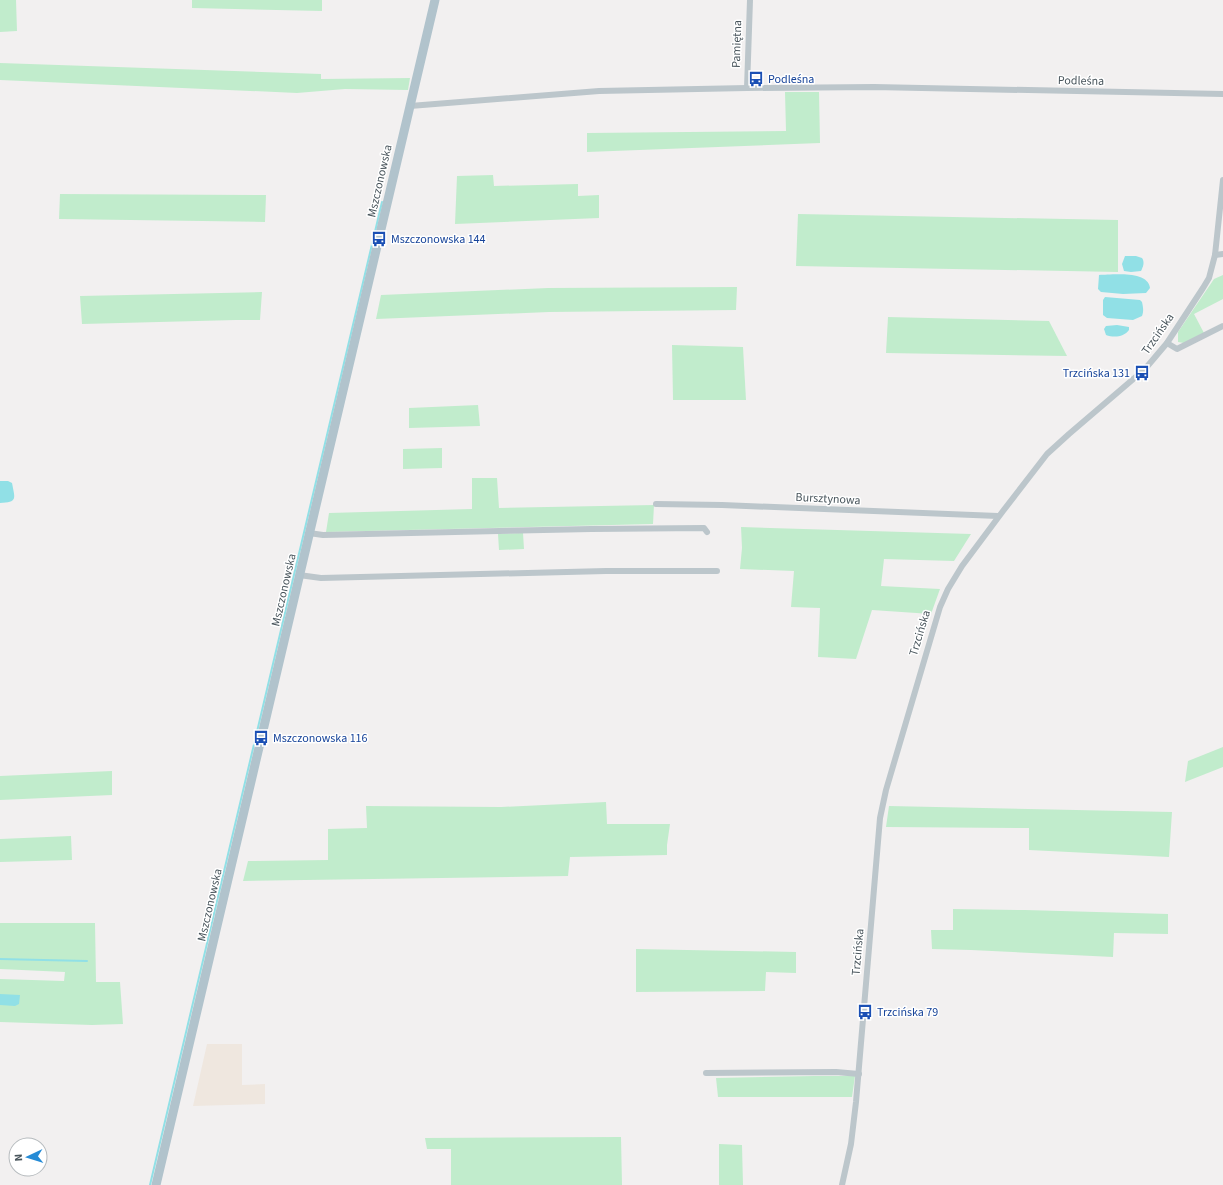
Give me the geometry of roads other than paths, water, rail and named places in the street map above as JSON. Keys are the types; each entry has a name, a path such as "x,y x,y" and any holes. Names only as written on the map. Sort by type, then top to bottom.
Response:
{"main road":[{"name":"Mszczonowska","path":"156,1185 435,0"}],"street":[{"name":"Pamiętna","path":"747,88 750,0"},
{"name":"Podleśna","path":"410,106 599,91 747,88 874,87 1223,94"},
{"name":"Trzcińska","path":"842,1185 851,1144 859,1074 880,818 886,790 940,607 948,589 962,566 998,516 1047,454 1068,434 1146,369 1209,278 1215,255 1223,180"},
{"path":"1215,255 1223,254"},
{"path":"1166,342 1177,349 1223,326"},
{"name":"Bursztynowa","path":"656,504 722,505 998,516"},
{"path":"309,533 323,535 696,528 704,528 707,532"},
{"path":"300,575 321,578 606,571 717,571"},
{"path":"706,1073 836,1072 859,1074"}],"water":[{"path":"1125,256 1136,256 1142,258 1144,263 1141,271 1124,271 1122,264"},
{"path":"1120,274 1136,276 1143,278 1148,282 1150,288 1146,293 1123,294 1101,292 1098,289 1099,275"},
{"path":"1105,297 1140,300 1143,307 1142,316 1133,320 1107,318 1103,315 1103,300"},
{"path":"1117,325 1129,327 1129,330 1119,336 1106,335 1104,329 1106,326"},
{"path":"0,481 8,481 12,483 14,499 10,502 0,503"},
{"path":"0,994 20,995 19,1004 15,1006 0,1005"}],"waterway":[{"path":"150,1185 382,202"},
{"path":"0,959 87,961"}],"place":[{"name":"Podleśna","path":"756,79"},
{"name":"Mszczonowska 144","path":"379,239"},
{"name":"Trzcińska 131","path":"1142,373"},
{"name":"Mszczonowska 116","path":"261,738"},
{"name":"Trzcińska 79","path":"865,1012"}]}
